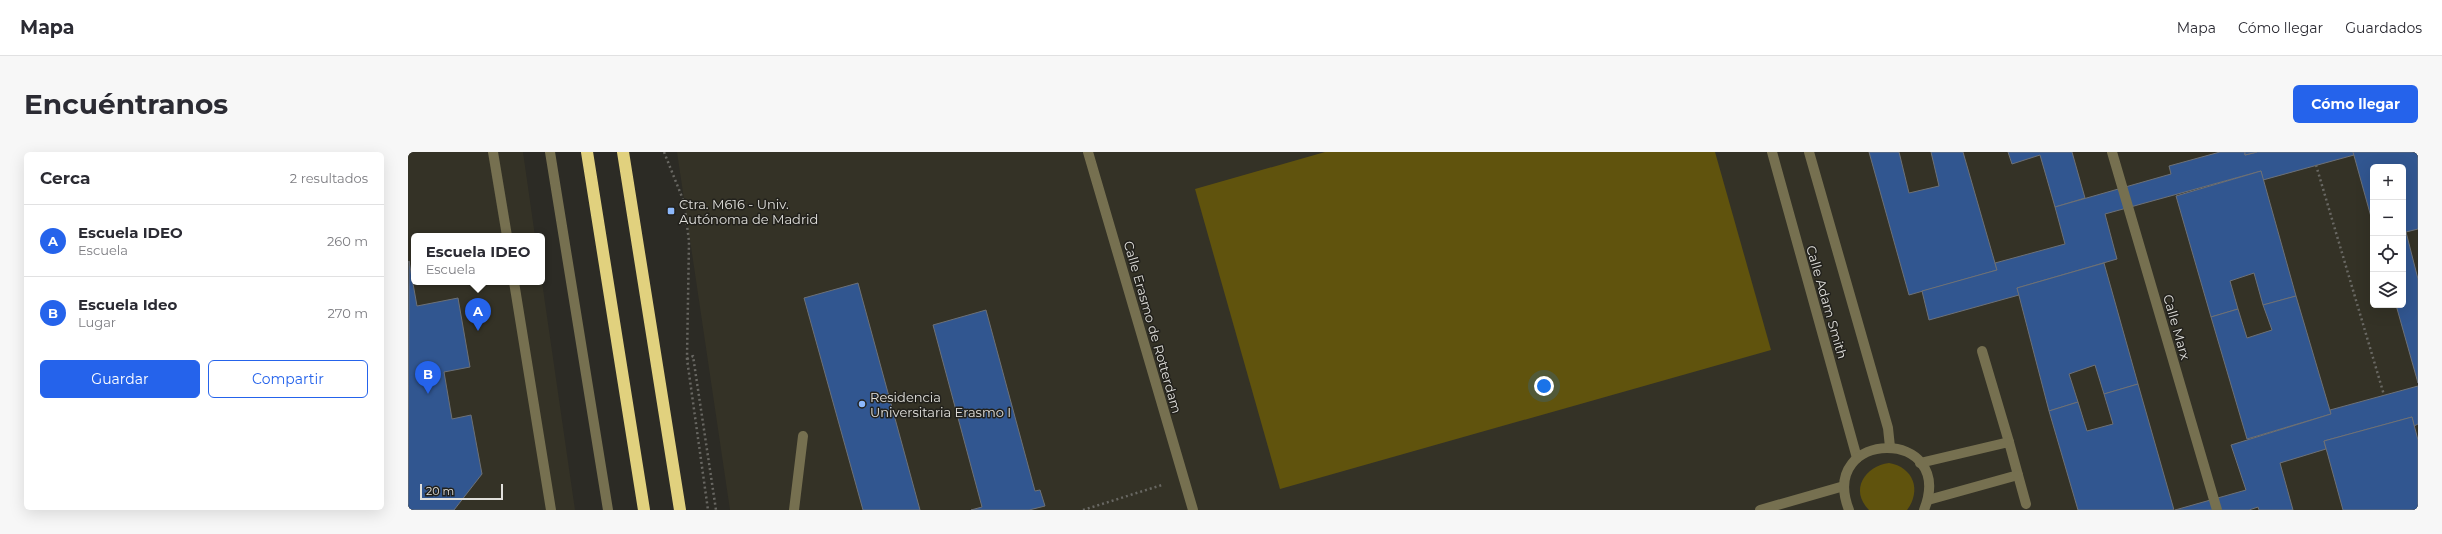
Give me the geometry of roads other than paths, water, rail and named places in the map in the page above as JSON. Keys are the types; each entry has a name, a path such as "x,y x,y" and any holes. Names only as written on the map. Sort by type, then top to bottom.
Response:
{"highway":[{"path":"587,152 644,510"},
{"path":"623,152 680,510"}],"street":[{"path":"493,152 506,233"},
{"path":"550,152 608,510"},
{"name":"Calle Erasmo de Rotterdam","path":"1088,152 1193,510"},
{"name":"Calle Adam Smith","path":"1772,152 1857,458"},
{"name":"Calle Adam Smith","path":"1808,152 1888,428 1890,447"},
{"name":"Calle Marx","path":"2112,152 2217,510"},
{"path":"514,285 551,510"},
{"path":"1982,351 2026,504"},
{"path":"794,510 803,436"},
{"path":"1920,463 2009,442"},
{"path":"1849,510 1845,498 1844,486 1848,471 1857,458 1867,452 1890,447 1907,452 1920,463 1930,487 1928,500 1924,510"},
{"path":"1928,500 2018,475"},
{"path":"1760,510 1844,486"}],"place":[{"name":"Ctra. M616 - Univ. Autónoma de Madrid","path":"671,211"},
{"name":"Escuela IDEO","path":"478,331"},
{"name":"Escuela Ideo","path":"428,394"},
{"name":"Residencia Universitaria Erasmo I","path":"862,404"}]}
